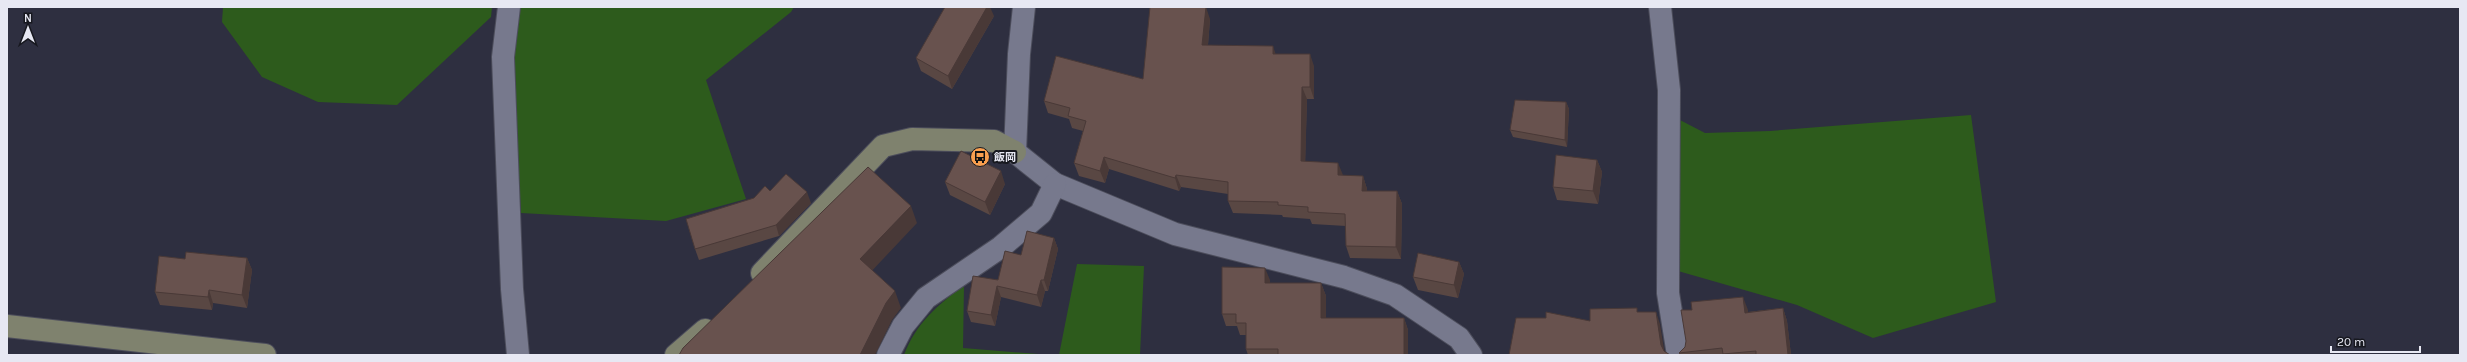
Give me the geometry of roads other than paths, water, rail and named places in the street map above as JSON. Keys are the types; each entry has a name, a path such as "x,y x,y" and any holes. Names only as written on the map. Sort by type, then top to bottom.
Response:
{"street":[{"path":"509,7 503,57 512,289 518,355"},
{"path":"1015,152 1019,54 1024,7"},
{"path":"1660,7 1669,90 1668,293 1678,355"},
{"path":"748,287 883,146 912,139 994,141 1015,152 1055,184 1175,234 1344,277 1395,295 1459,338 1471,355"},
{"path":"888,355 903,326 926,298 1001,247 1041,213 1055,184"},
{"path":"676,355 720,316"},
{"path":"7,326 265,355"}],"place":[{"name":"飯岡","path":"980,157"}]}
